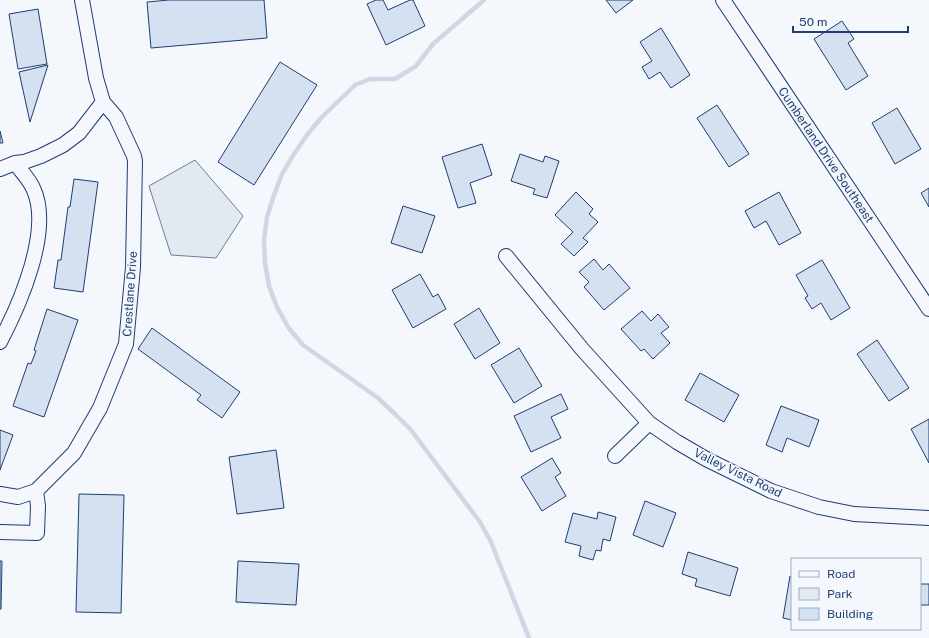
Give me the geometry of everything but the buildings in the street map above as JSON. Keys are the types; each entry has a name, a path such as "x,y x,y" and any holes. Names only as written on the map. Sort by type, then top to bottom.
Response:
{"street":[{"name":"Crestlane Drive","path":"36,491 74,453 100,408 126,344 133,267 135,161 116,117 103,102 96,78 82,0"},
{"name":"Cumberland Drive Southeast","path":"723,0 929,309"},
{"path":"0,169 41,156 63,145 79,133 103,102"},
{"path":"0,342 10,322 32,265 37,247 39,217 38,204 33,187 15,163"},
{"name":"Valley Vista Road","path":"506,256 582,349 649,423 677,442 730,471 771,490 819,507 854,514 929,518"},
{"path":"615,456 649,423"},
{"path":"0,494 18,497 36,491 38,506 37,534 0,532"}],"green space":[{"path":"195,160 243,216 216,258 171,255 149,186"}],"waterway":[{"path":"484,0 433,44 416,66 395,79 370,79 355,85 322,117 307,135 282,174 274,195 267,217 264,240 265,263 269,286 277,307 288,327 303,345 378,398 411,430 480,522 491,542 529,638"}]}
